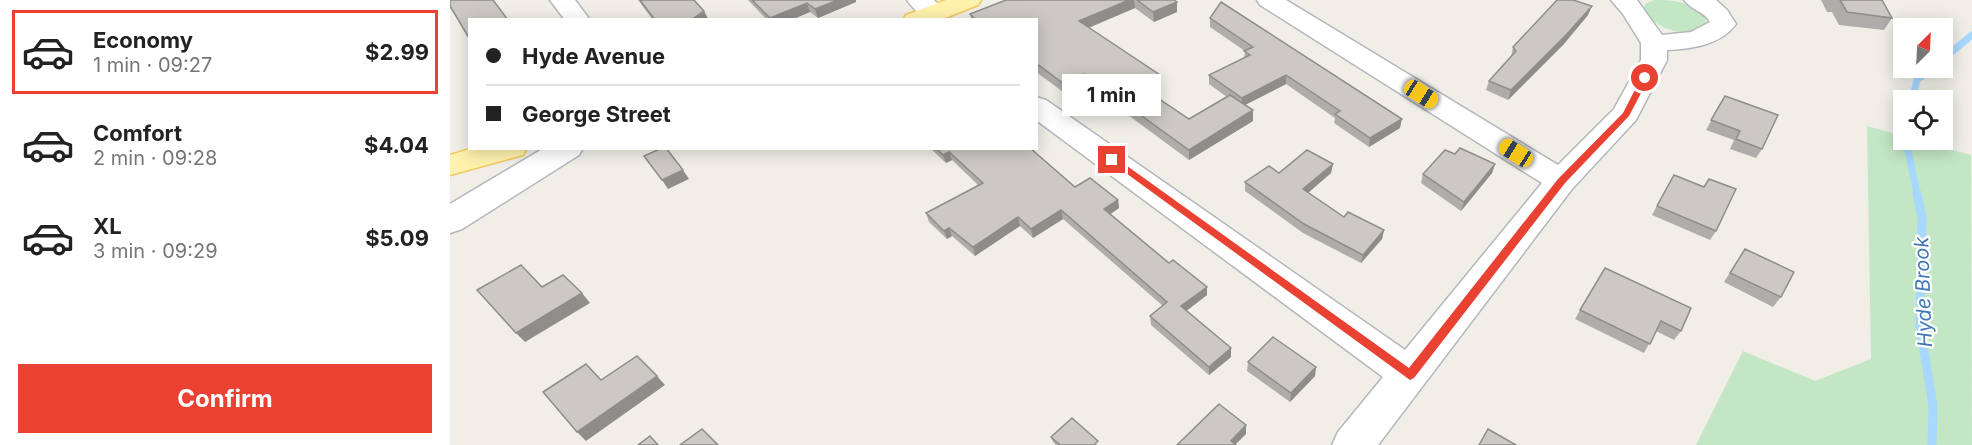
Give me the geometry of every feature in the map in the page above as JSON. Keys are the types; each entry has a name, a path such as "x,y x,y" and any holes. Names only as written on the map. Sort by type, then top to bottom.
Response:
{"main road":[{"path":"920,14 969,0"},
{"path":"450,165 505,150"}],"street":[{"path":"562,0 576,18"},
{"path":"1269,0 1561,181"},
{"path":"1353,445 1561,181 1626,114 1654,60 1654,43 1633,10 1623,0"},
{"path":"1654,43 1688,40 1718,29 1723,24 1719,15 1710,6 1696,0"},
{"path":"1038,107 1410,375"},
{"path":"450,221 565,150"}],"green space":[{"path":"1654,0 1687,4 1704,16 1706,23 1690,32 1663,27 1648,17 1643,10 1645,4"},
{"path":"1867,126 1893,133 1893,150 1953,150 1971,155 1972,445 1696,445 1743,351 1815,381 1871,359"}],"building":[{"path":"450,0 493,0 506,18 468,18 468,36 450,6"},
{"path":"640,0 694,0 704,11 694,18 654,18"},
{"path":"752,0 838,0 815,9 807,3 770,18"},
{"path":"1006,0 1129,0 1079,21 1160,75 1140,86 1189,119 1230,95 1253,110 1189,150 1084,74 1064,84 1038,64 1038,18 974,18 970,14"},
{"path":"1137,0 1174,0 1177,2 1153,12"},
{"path":"1557,0 1573,0 1592,6 1511,90 1489,81 1516,51 1513,47"},
{"path":"1840,0 1882,0 1892,18 1847,12"},
{"path":"1221,2 1402,119 1370,138 1335,114 1340,111 1286,75 1242,98 1209,75 1250,55 1244,51 1253,47 1210,18"},
{"path":"1725,96 1778,115 1762,149 1736,139 1740,131 1711,120"},
{"path":"1460,148 1495,164 1464,202 1423,174 1445,150 1455,154"},
{"path":"658,150 668,150 683,170 662,180 644,156"},
{"path":"938,150 1032,150 1075,187 1090,178 1118,200 1104,209 1169,263 1173,260 1207,287 1181,306 1231,348 1209,367 1150,316 1167,302 1061,210 1031,229 1018,217 973,247 949,228 944,231 926,213 983,183 949,152 943,155"},
{"path":"1307,150 1333,164 1303,189 1344,217 1348,212 1384,230 1363,255 1304,224 1245,182 1269,166 1279,173"},
{"path":"1674,175 1704,187 1709,179 1736,189 1716,231 1657,206"},
{"path":"1745,249 1794,272 1781,297 1730,273"},
{"path":"521,265 542,287 563,275 582,293 516,333 477,290"},
{"path":"1605,268 1691,308 1681,331 1661,321 1650,344 1580,310"},
{"path":"1273,337 1316,367 1291,393 1248,362"},
{"path":"637,356 657,376 577,432 543,392 586,364 601,380"},
{"path":"1219,404 1246,425 1231,441 1236,445 1177,445"},
{"path":"1072,418 1098,441 1094,445 1060,445 1051,437"},
{"path":"702,429 718,445 680,445"},
{"path":"1488,429 1516,445 1479,445"},
{"path":"650,436 658,445 638,445"}],"waterway":[{"name":"Hyde Brook","path":"1953,51 1972,35"},
{"name":"Hyde Brook","path":"1914,90 1920,78"},
{"name":"Hyde Brook","path":"1908,150 1917,194"},
{"name":"Hyde Brook","path":"1917,193 1922,218 1920,326 1933,406 1932,445"}],"route":[{"path":"1112,160 1410,375 1561,181 1626,114 1645,78"}]}
